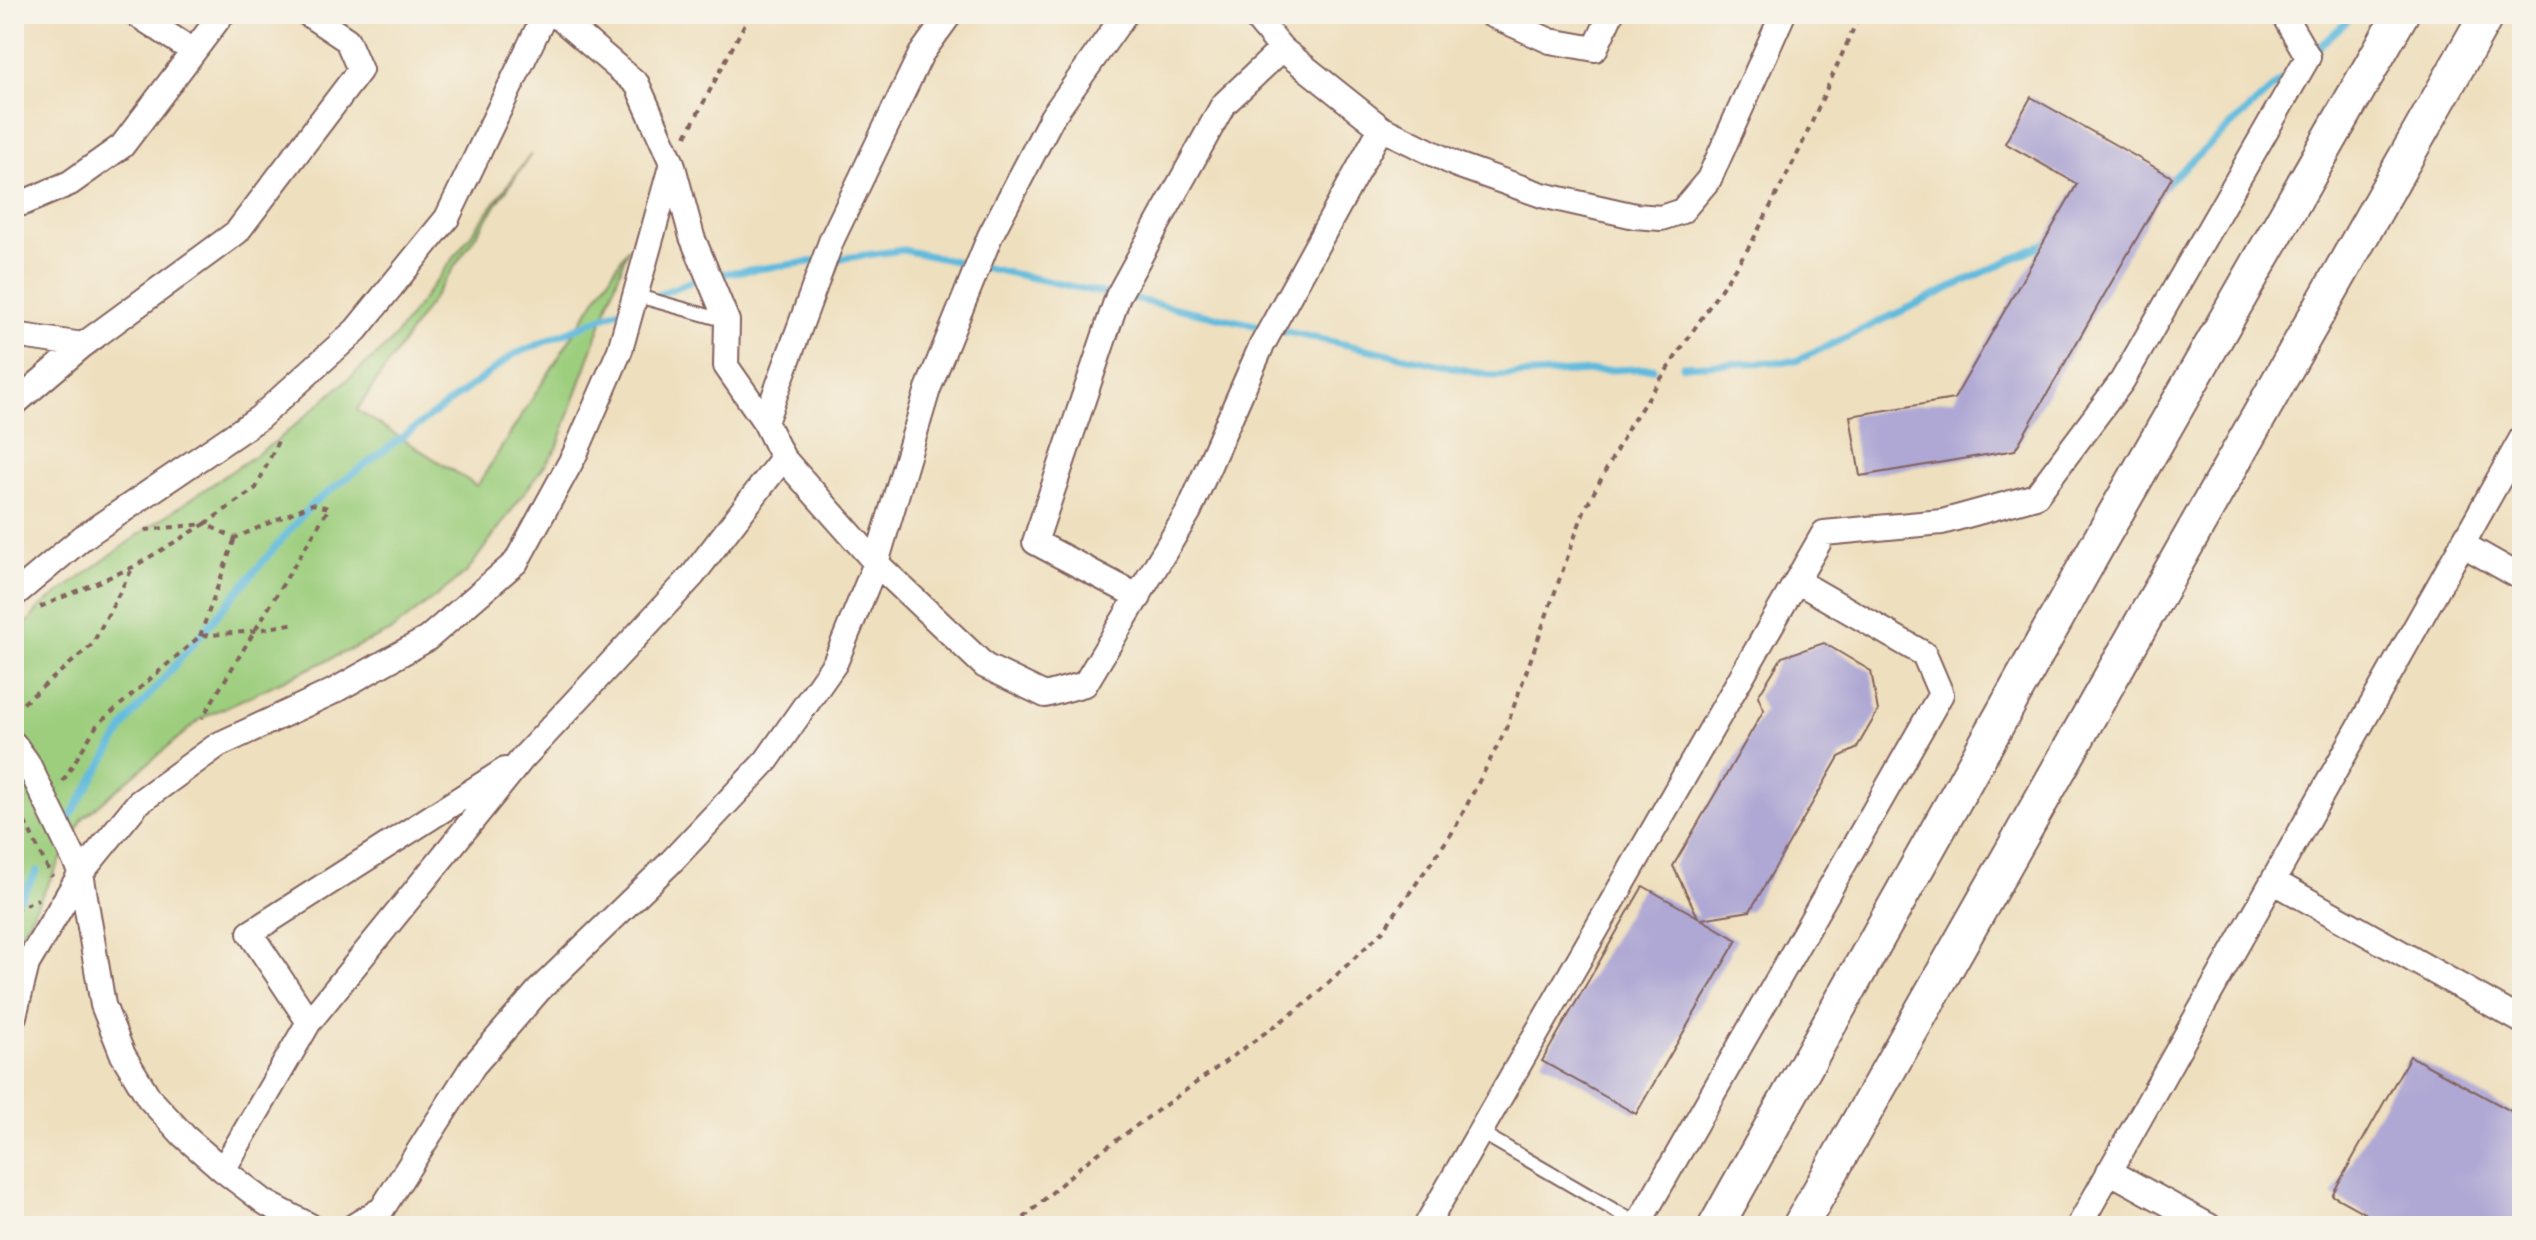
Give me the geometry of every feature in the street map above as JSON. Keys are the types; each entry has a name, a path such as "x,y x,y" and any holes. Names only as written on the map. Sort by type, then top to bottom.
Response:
{"main road":[{"path":"1716,1226 2098,544 2401,14"},
{"path":"1800,1226 2487,14"}],"street":[{"path":"136,14 193,51"},
{"path":"14,203 23,203 70,183 122,146 222,14"},
{"path":"14,404 83,345 237,232 360,70 347,40 308,14"},
{"path":"14,595 82,538 259,418 356,330 447,218 545,14"},
{"path":"555,14 637,84 672,163 692,237 727,321 726,366 765,422 783,458 876,563 985,666 1045,695 1085,684 1139,597 1189,511 1261,347 1381,128"},
{"path":"765,422 832,239 921,54 950,14"},
{"path":"354,1226 382,1209 473,1066 539,990 669,864 767,760 835,663 876,563 928,389 990,236 1052,117 1125,14"},
{"path":"1253,14 1282,49 1381,128 1457,165 1542,195 1635,216 1661,218 1682,211 1709,179 1783,14"},
{"path":"1490,14 1550,41 1595,49 1611,14"},
{"path":"1426,1226 1824,533 1942,522 2036,496 2122,381 2308,57 2283,14"},
{"path":"1139,597 1035,542 1118,296 1223,105 1282,49"},
{"path":"81,873 138,803 218,745 332,692 427,639 516,562 574,456 620,350 672,163"},
{"path":"14,335 83,345"},
{"path":"2079,1226 2522,438"},
{"path":"223,1170 309,1022 522,759 693,575 783,458"},
{"path":"2462,544 2522,578"},
{"path":"1638,1225 1941,694 1924,654 1797,581"},
{"path":"14,744 27,762 81,873 78,900 103,1005 123,1055 149,1098 184,1136 223,1170 266,1203 310,1226"},
{"path":"309,1022 250,933 522,759"},
{"path":"2273,881 2522,1021"},
{"path":"14,1016 27,964 78,900"},
{"path":"2109,1171 2209,1226"}],"lane":[{"path":"634,295 727,321"},
{"path":"1480,1132 1638,1225"}],"path":[{"path":"672,163 750,14"},
{"path":"1015,1226 1082,1165 1308,1002 1382,932 1454,830 1505,731 1584,511 1630,425 1751,244 1799,151 1860,14"},
{"path":"40,607 133,567 205,524 256,488 279,439"},
{"path":"52,814 63,781 97,725 200,636 235,538 312,504 329,508 202,718"},
{"path":"145,530 205,524 235,538"},
{"path":"14,711 92,645 133,567"},
{"path":"200,636 295,623"},
{"path":"14,800 78,900"}],"green space":[{"path":"531,154 357,410 477,486 628,248 557,448 466,573 391,631 202,718 83,818 14,948 14,640 40,607 145,530 279,439 390,343"}],"building":[{"path":"2031,97 2172,177 2015,450 1860,476 1850,416 1954,399 2077,184 2005,143"},
{"path":"1824,643 1871,671 1878,711 1856,749 1839,757 1750,911 1701,919 1737,940 1636,1114 1542,1061 1643,886 1698,917 1673,866 1764,710 1758,696 1782,657"},
{"path":"2410,1056 2522,1117 2522,1226 2388,1226 2332,1195"}],"waterway":[{"path":"2311,54 2355,14"},
{"path":"2165,185 2287,75"},
{"path":"1683,366 1796,361 2050,241"},
{"path":"830,260 903,250 1112,295"},
{"path":"651,298 704,276 817,261"},
{"path":"1124,297 1265,327"},
{"path":"64,827 130,718 312,504 513,355 625,308"},
{"path":"1277,330 1494,376 1653,368"},
{"path":"21,898 37,871"}]}
